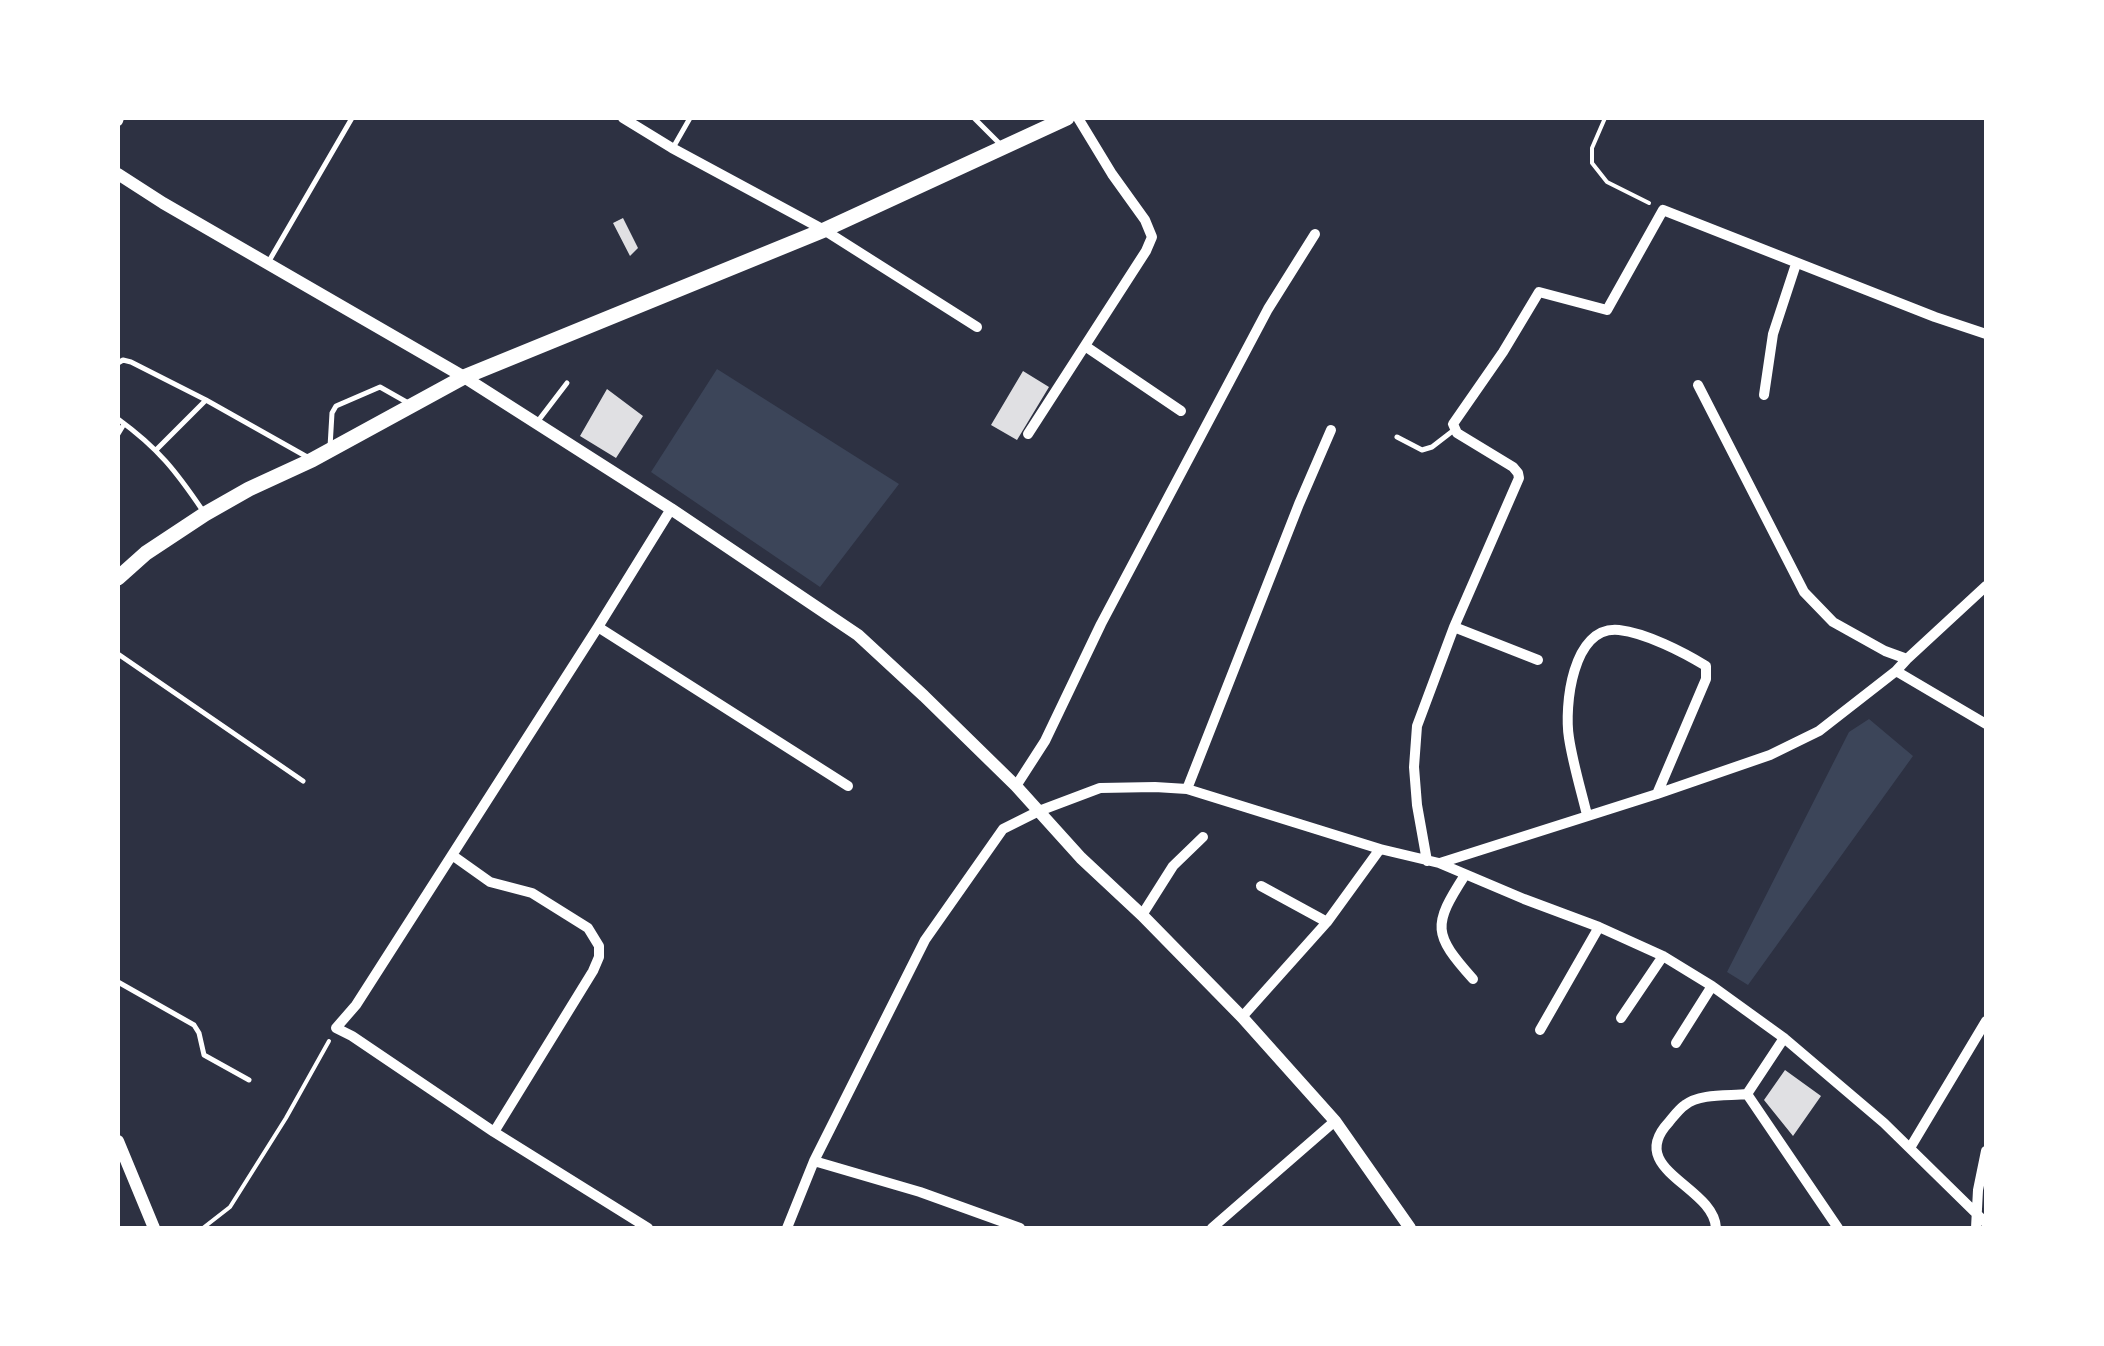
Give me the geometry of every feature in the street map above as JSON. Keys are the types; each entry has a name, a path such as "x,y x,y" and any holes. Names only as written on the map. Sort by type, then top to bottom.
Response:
{"main road":[{"path":"118,578 146,553 205,514 464,378 824,230 1066,118"}],"street":[{"path":"623,118 824,230 977,326"},
{"path":"1028,434 1152,238 1145,220 1078,118"},
{"path":"118,174 464,378 671,509 858,635 1016,786 1081,858 1242,1017 1335,1121 1410,1228"},
{"path":"1433,862 1417,805 1417,726 1454,627 1519,478 1513,467 1454,430 1453,424 1539,292 1608,310 1663,210 1986,334"},
{"path":"1016,786 1045,741 1101,624 1268,310 1315,234"},
{"path":"1764,395 1773,334 1796,264"},
{"path":"1085,346 1181,411"},
{"path":"1698,385 1804,592 1833,622 1906,659"},
{"path":"1187,789 1298,504 1332,430"},
{"path":"648,1228 336,1028 356,1005 671,509"},
{"path":"1433,862 1657,794 1770,755 1819,731 1896,671 1986,586"},
{"path":"598,626 848,786"},
{"path":"1454,627 1538,660"},
{"path":"1588,815 1568,736 1568,698 1575,664 1599,634 1618,630 1683,652 1706,666 1706,679 1657,794"},
{"path":"1896,671 1986,724"},
{"path":"787,1228 814,1161 925,940 1003,829 1100,788 1156,787 1187,789 1433,862 1663,956 1784,1038 1884,1123 1986,1224"},
{"path":"1142,915 1173,866 1203,837"},
{"path":"1242,1017 1327,922 1380,848"},
{"path":"452,854 490,882 532,893 588,928 599,946 600,957 593,972 494,1132"},
{"path":"1466,876 1444,910 1440,927 1450,952 1473,979"},
{"path":"1262,886 1327,922"},
{"path":"1540,1030 1599,927"},
{"path":"1620,1018 1663,956"},
{"path":"1676,1043 1712,986"},
{"path":"1910,1148 1986,1020"},
{"path":"1747,1094 1784,1038"},
{"path":"1716,1228 1716,1220 1707,1208 1659,1160 1656,1141 1687,1103 1747,1094"},
{"path":"1747,1094 1838,1228"},
{"path":"1212,1228 1335,1121"},
{"path":"118,1141 154,1228"},
{"path":"1976,1228 1986,1151"},
{"path":"814,1161 920,1192 1020,1228"}],"lane":[{"path":"268,264 352,118"},
{"path":"672,148 690,118"},
{"path":"974,118 1003,147"},
{"path":"118,363 131,362 312,460"},
{"path":"536,423 567,384"},
{"path":"330,450 332,413 336,406 380,387 412,405"},
{"path":"156,450 206,400"},
{"path":"118,434 121,422 156,450 174,468 205,514"},
{"path":"1398,437 1422,450 1454,430"},
{"path":"118,654 303,781"},
{"path":"118,982 194,1025 204,1055 250,1080"}],"path":[{"path":"1605,118 1590,157 1597,171 1607,182 1663,210"},
{"path":"203,1228 230,1208 336,1028"}],"shaded area":[{"path":"717,369 899,484 820,587 651,472"},
{"path":"1869,719 1913,756 1748,985 1727,972 1849,732"}],"building":[{"path":"623,218 638,248 630,256 613,223"},
{"path":"1023,371 1049,387 1017,440 991,425"},
{"path":"607,389 643,416 616,458 580,436"},
{"path":"1785,1070 1821,1096 1793,1136 1764,1100"}]}
